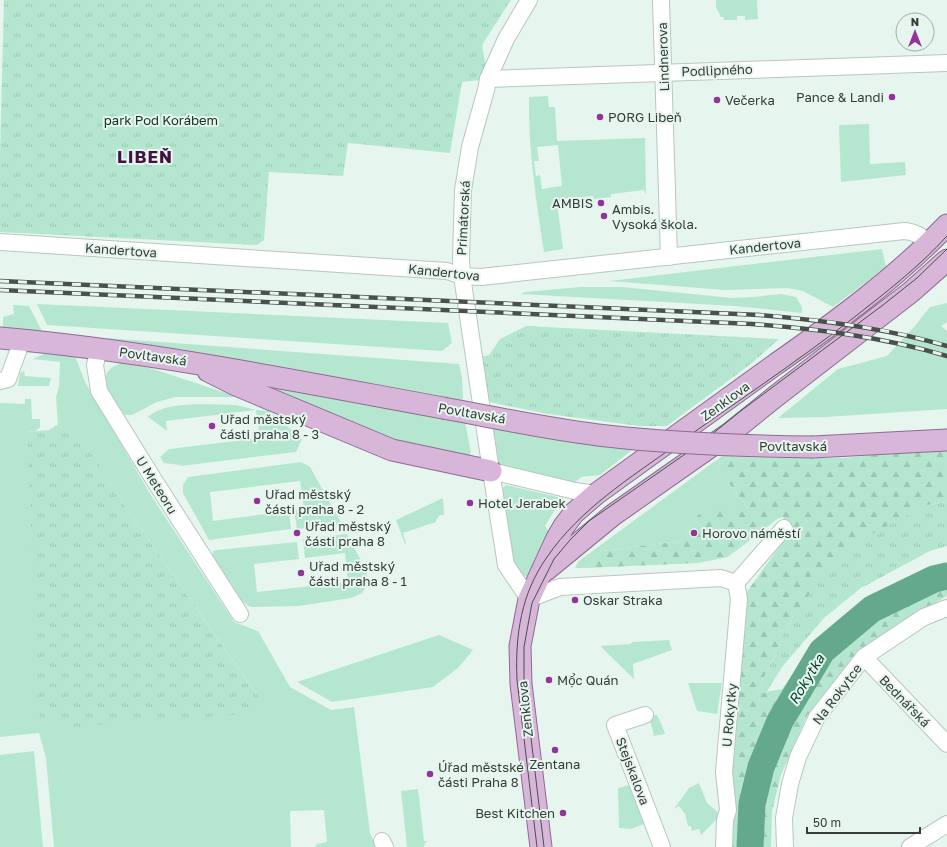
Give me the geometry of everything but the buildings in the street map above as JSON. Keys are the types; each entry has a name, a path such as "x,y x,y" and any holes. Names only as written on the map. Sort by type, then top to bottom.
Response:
{"main road":[{"name":"Zenklova","path":"541,847 521,684 520,646 529,599 564,526 574,513 596,494 819,334 895,274 930,243 947,225"},
{"name":"Zenklova","path":"540,574 612,515 730,433 911,292 947,260 930,243"},
{"name":"Povltavská","path":"0,338 188,361 443,408 607,436 687,444 813,448 946,440"},
{"path":"188,361 236,385 392,450 491,471"}],"street":[{"name":"Primátorská","path":"529,0 506,39 488,79 470,147 463,190 461,259 462,276 506,565 529,599"},
{"name":"Lindnerova","path":"661,0 669,257"},
{"name":"Podlipného","path":"488,79 947,63"},
{"name":"Kandertova","path":"0,242 447,271 462,276 481,277 904,230 918,235 930,243"},
{"path":"0,381 8,379 22,340"},
{"name":"U Meteoru","path":"99,349 95,365 99,391 150,474 240,614"},
{"path":"491,471 575,491 596,494"},
{"path":"529,599 560,587 721,578 736,583 784,528"},
{"name":"U Rokytky","path":"724,847 725,820 728,810 724,772 739,599 736,583"},
{"name":"Na Rokytce","path":"785,847 784,818 790,784 798,757 817,717 864,657 924,617 947,608"},
{"name":"Bednářská","path":"864,657 947,744"},
{"name":"Stejskalova","path":"646,715 615,725 662,847"},
{"path":"910,847 947,824"}],"green space":[{"name":"park Pod Korábem","path":"4,0 511,0 482,45 488,79 462,82 450,153 348,143 343,176 269,172 264,240 257,245 0,232 0,153"},
{"path":"716,0 757,0 758,19 745,20 745,16 737,16 737,20 724,20 724,17 721,17 716,7"},
{"path":"548,96 549,107 555,107 557,141 645,138 646,193 644,190 611,194 611,197 594,199 593,196 560,199 560,202 557,203 563,249 544,252 535,194 531,155 529,97","holes":["558,145 562,186 542,189 540,175 536,176 534,161 539,161 537,147"]},
{"path":"869,124 870,164 905,162 906,175 841,182 839,125"},
{"path":"882,249 886,267 833,307 803,291 788,288 725,290 609,281"},
{"path":"580,287 622,287 732,298 781,294 796,297 802,307 802,313 735,306 521,294 525,292"},
{"path":"947,303 947,322 941,326 947,331 947,409 826,417 778,418 838,369 887,356 915,326 930,307"},
{"path":"37,304 448,323 452,343 442,351 47,325"},
{"path":"13,305 29,306 42,331 3,328 3,317 14,314"},
{"path":"526,326 779,339 752,363 667,426 639,426 548,414 489,402 481,357 489,355 500,339"},
{"path":"106,338 459,364 462,377 463,400 199,354 106,341"},
{"path":"46,353 74,353 85,382 152,497 234,622 258,631 290,687 331,710 354,707 370,833 376,847 315,847 317,844 327,842 324,810 290,811 291,847 54,847 46,758 39,733 0,737 0,403 25,404 25,399 31,399 32,419 40,419 40,427 36,431 27,432 258,696 127,509 69,419 58,425 56,397 59,386 60,362 33,359"},
{"path":"122,362 153,369 238,397 175,397 157,402 132,415 125,415 111,396 106,384 107,373 114,366"},
{"path":"24,371 25,376 51,378 49,386 18,386 20,373"},
{"path":"251,383 465,422 471,453 468,457 429,449 359,429"},
{"path":"202,404 236,405 256,410 166,421 167,431 148,417 166,408 177,406"},
{"path":"256,410 269,411 302,439 296,452 181,466 164,463 160,457 169,449 260,438"},
{"path":"69,418 127,509 269,712 72,727 39,717 27,432 49,430"},
{"path":"492,428 636,447 600,475 581,477 574,483 501,467 497,464"},
{"path":"947,448 947,502 928,505 794,615 756,694 782,689 819,638 861,605 925,573 947,568 947,596 892,628 865,647 807,716 781,775 772,811 771,847 732,847 725,820 736,803 728,770 746,593 782,543 787,528 783,517 763,523 728,557 698,563 587,568 601,551 680,541 703,508 748,508 716,466 731,456 771,458 843,458"},
{"path":"722,456 731,456 716,466 748,508 703,508 680,541 601,551 587,568 575,568 578,562 583,558"},
{"path":"301,462 310,467 342,524 297,529 294,511 304,509 300,481 210,492 213,521 289,511 291,529 209,540 183,493 183,485 188,477"},
{"path":"506,485 562,498 545,526 550,533 529,575 524,577 513,563 502,489"},
{"path":"443,498 444,515 440,515 436,522 403,533 405,544 396,520"},
{"path":"947,502 947,546 930,551 861,588 824,618 782,667 766,693 756,694 794,615 829,567 855,543 928,505"},
{"path":"780,517 728,557 763,523"},
{"path":"347,534 366,570 368,584 362,593 351,598 299,606 251,607 234,591 212,555 213,551 217,550 297,542 299,559 254,564 257,592 348,582 345,553 305,558 303,539"},
{"path":"439,635 473,650 458,668 433,687 332,702 297,682"},
{"path":"669,640 672,650 633,664 634,679 601,646 631,644 632,642"},
{"path":"688,683 722,683 717,714 697,711"},
{"path":"657,715 665,734 654,736 649,716"},
{"path":"34,751 43,847 0,847 0,755"},
{"path":"699,783 707,803 721,815 701,835 699,829 692,831 691,826 688,826 685,814 679,806 674,809 689,788"},
{"path":"633,784 647,823 631,829 619,828 618,788"},
{"path":"418,789 424,841 428,841 425,843 424,847 407,847 401,791"}],"waterway":[{"name":"Rokytka","path":"750,847 752,804 761,767 780,721 822,651 872,609 934,579 947,576"}],"tram line":[{"path":"537,847 517,680 517,647 526,600 538,571 547,557 575,524 607,495 852,319 913,269 947,236"},
{"path":"544,847 524,679 524,647 532,603 554,559 589,521 701,443 742,410 883,305 917,278 947,249"}],"railway":[{"path":"0,281 760,315 807,319 854,326 901,334 947,346"},
{"path":"0,290 752,324 801,328 875,339 923,349 947,356"}],"place":[{"name":"Pance & Landi","path":"892,97"},
{"name":"Večerka","path":"717,100"},
{"name":"PORG Libeň","path":"600,117"},
{"name":"AMBIS","path":"601,203"},
{"name":"Ambis. Vysoká škola.","path":"604,216"},
{"name":"Uřad městský části praha 8 - 3","path":"212,426"},
{"name":"Uřad městský části praha 8 - 2","path":"257,501"},
{"name":"Hotel Jerabek","path":"470,503"},
{"name":"Uřad městský části praha 8","path":"297,533"},
{"name":"Horovo náměstí","path":"694,533"},
{"name":"Uřad městský části praha 8 - 1","path":"301,573"},
{"name":"Oskar Straka","path":"575,600"},
{"name":"Mộ̉c Quán","path":"549,680"},
{"name":"Zentana","path":"555,750"},
{"name":"Úřad městské části Praha 8","path":"430,774"},
{"name":"Best Kitchen","path":"563,813"}],"district":[{"name":"LIBEŇ","path":"145,156"}]}
